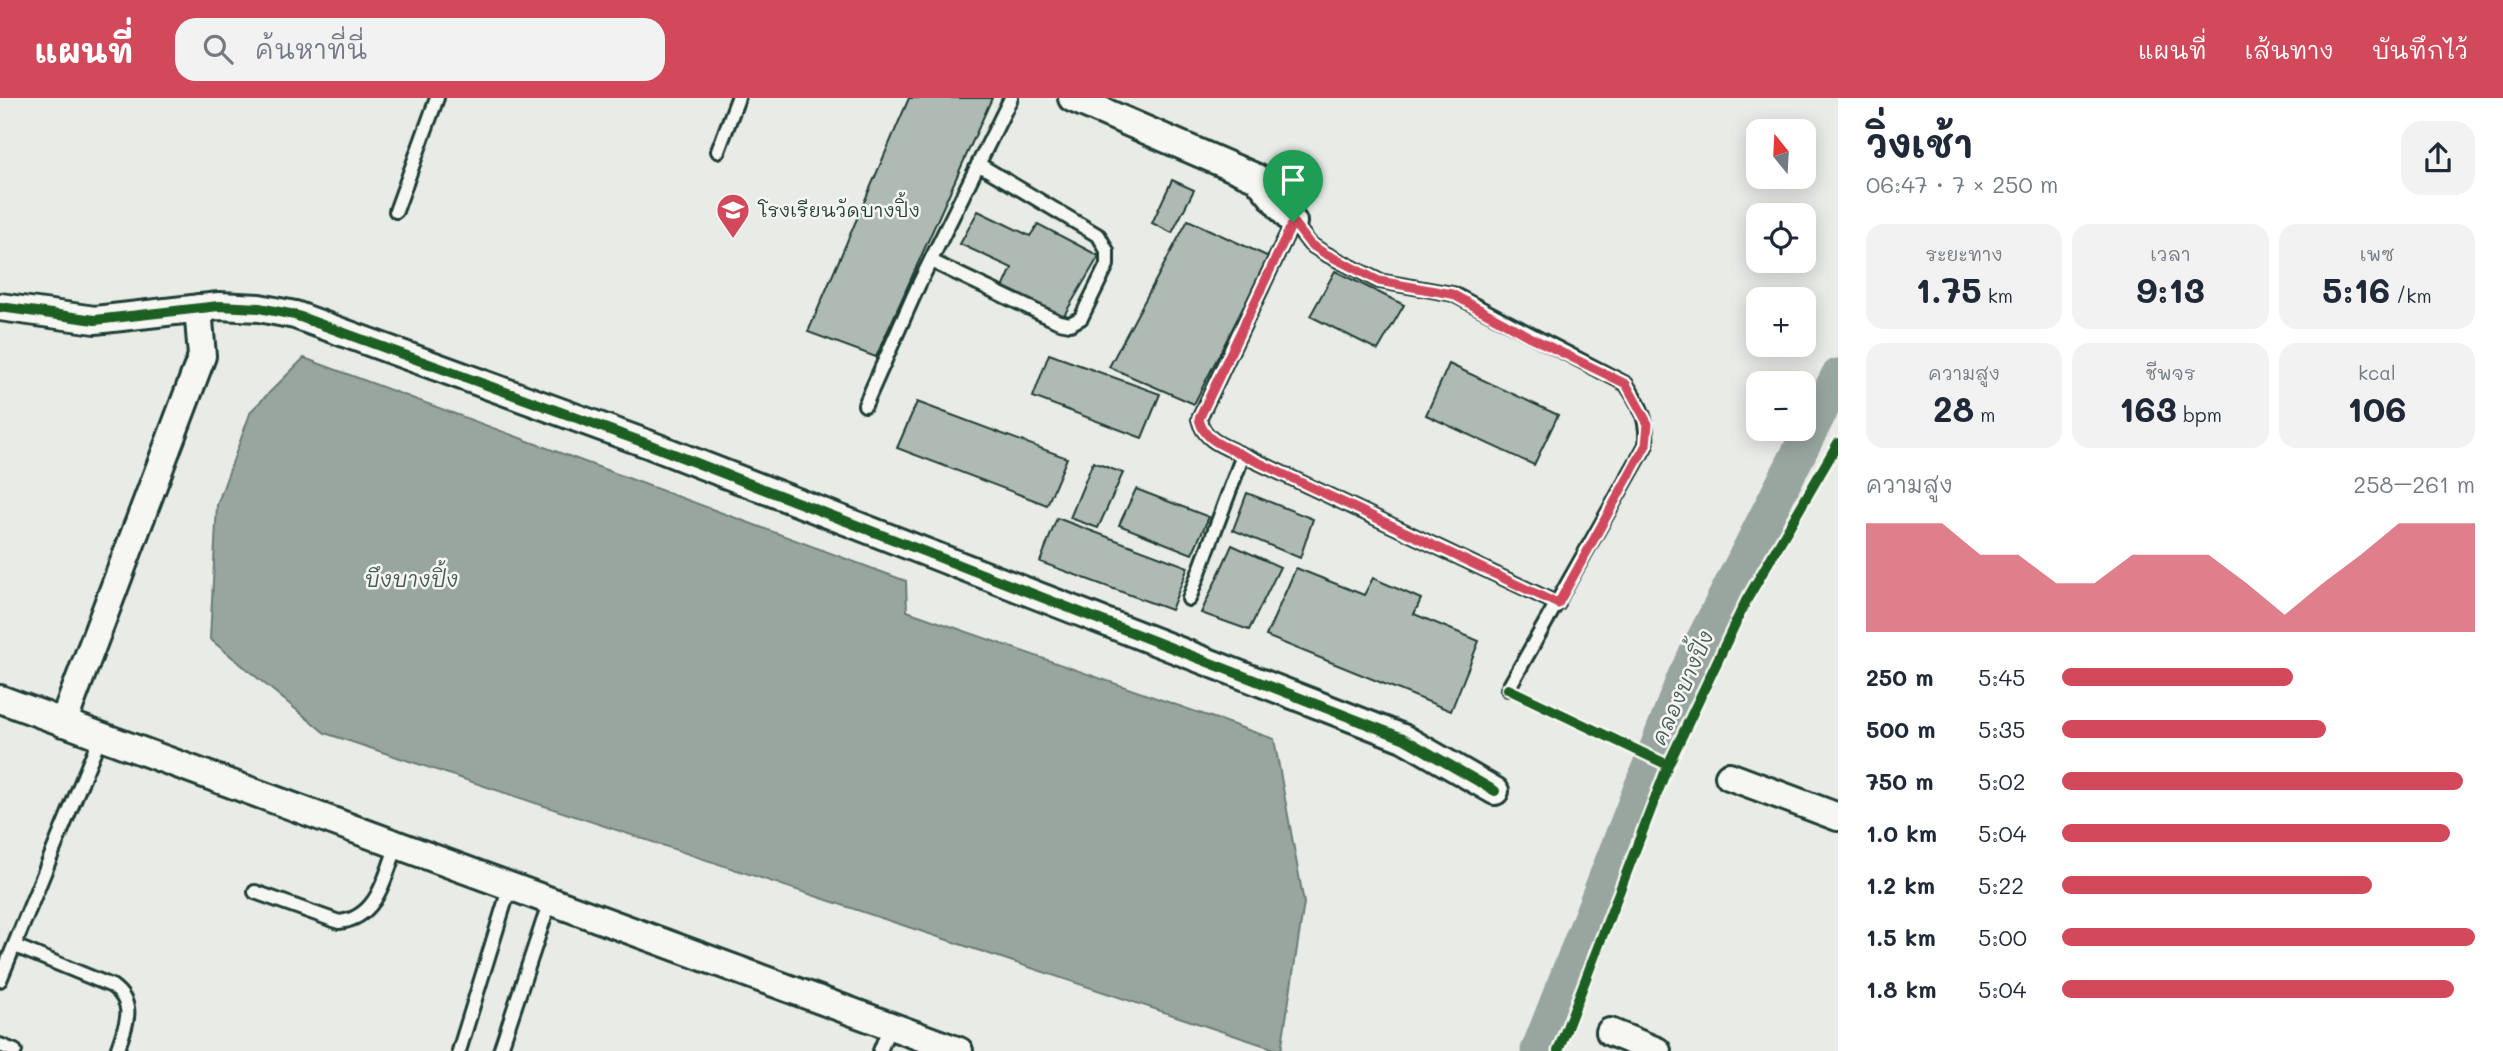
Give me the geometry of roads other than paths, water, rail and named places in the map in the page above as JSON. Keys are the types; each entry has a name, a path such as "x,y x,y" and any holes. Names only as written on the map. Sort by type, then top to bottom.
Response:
{"street":[{"path":"1072,98 1257,178 1293,222"},
{"path":"0,306 95,320 198,308 259,308 295,315 635,439 1403,738 1496,791"},
{"path":"63,723 202,356 203,336 198,308"},
{"path":"0,699 959,1051"},
{"path":"1729,776 1838,817"},
{"path":"1610,1032 1657,1051"}],"lane":[{"path":"396,211 437,98"},
{"path":"718,151 738,98"},
{"path":"865,405 930,261 1011,98"},
{"path":"930,261 1059,323 1070,324 1081,318 1107,265 1107,251 1099,236 978,164"},
{"path":"1508,690 1558,604 1646,445 1648,424 1626,384 1530,337 1452,294 1379,281 1310,244 1293,222 1199,419 1202,430 1210,439 1558,604"},
{"path":"1189,599 1243,455"},
{"path":"0,980 100,737"},
{"path":"255,892 339,922 354,920 377,898 397,845"},
{"path":"459,1051 510,886"},
{"path":"500,1051 550,901"},
{"path":"15,946 112,986 123,994 129,1014 117,1051"},
{"path":"880,1051 891,1026"},
{"path":"0,1045 15,1051"}],"water":[{"name":"บึงบางปิ้ง","path":"304,358 906,581 907,611 1274,739 1304,903 1281,1051 325,733 210,639 217,505 251,411"}],"waterway":[{"name":"คลองบางปิ้ง","path":"1538,1051 1685,676 1838,376"}],"place":[{"name":"โรงเรียนวัดบางปิ้ง","path":"733,240"}]}
